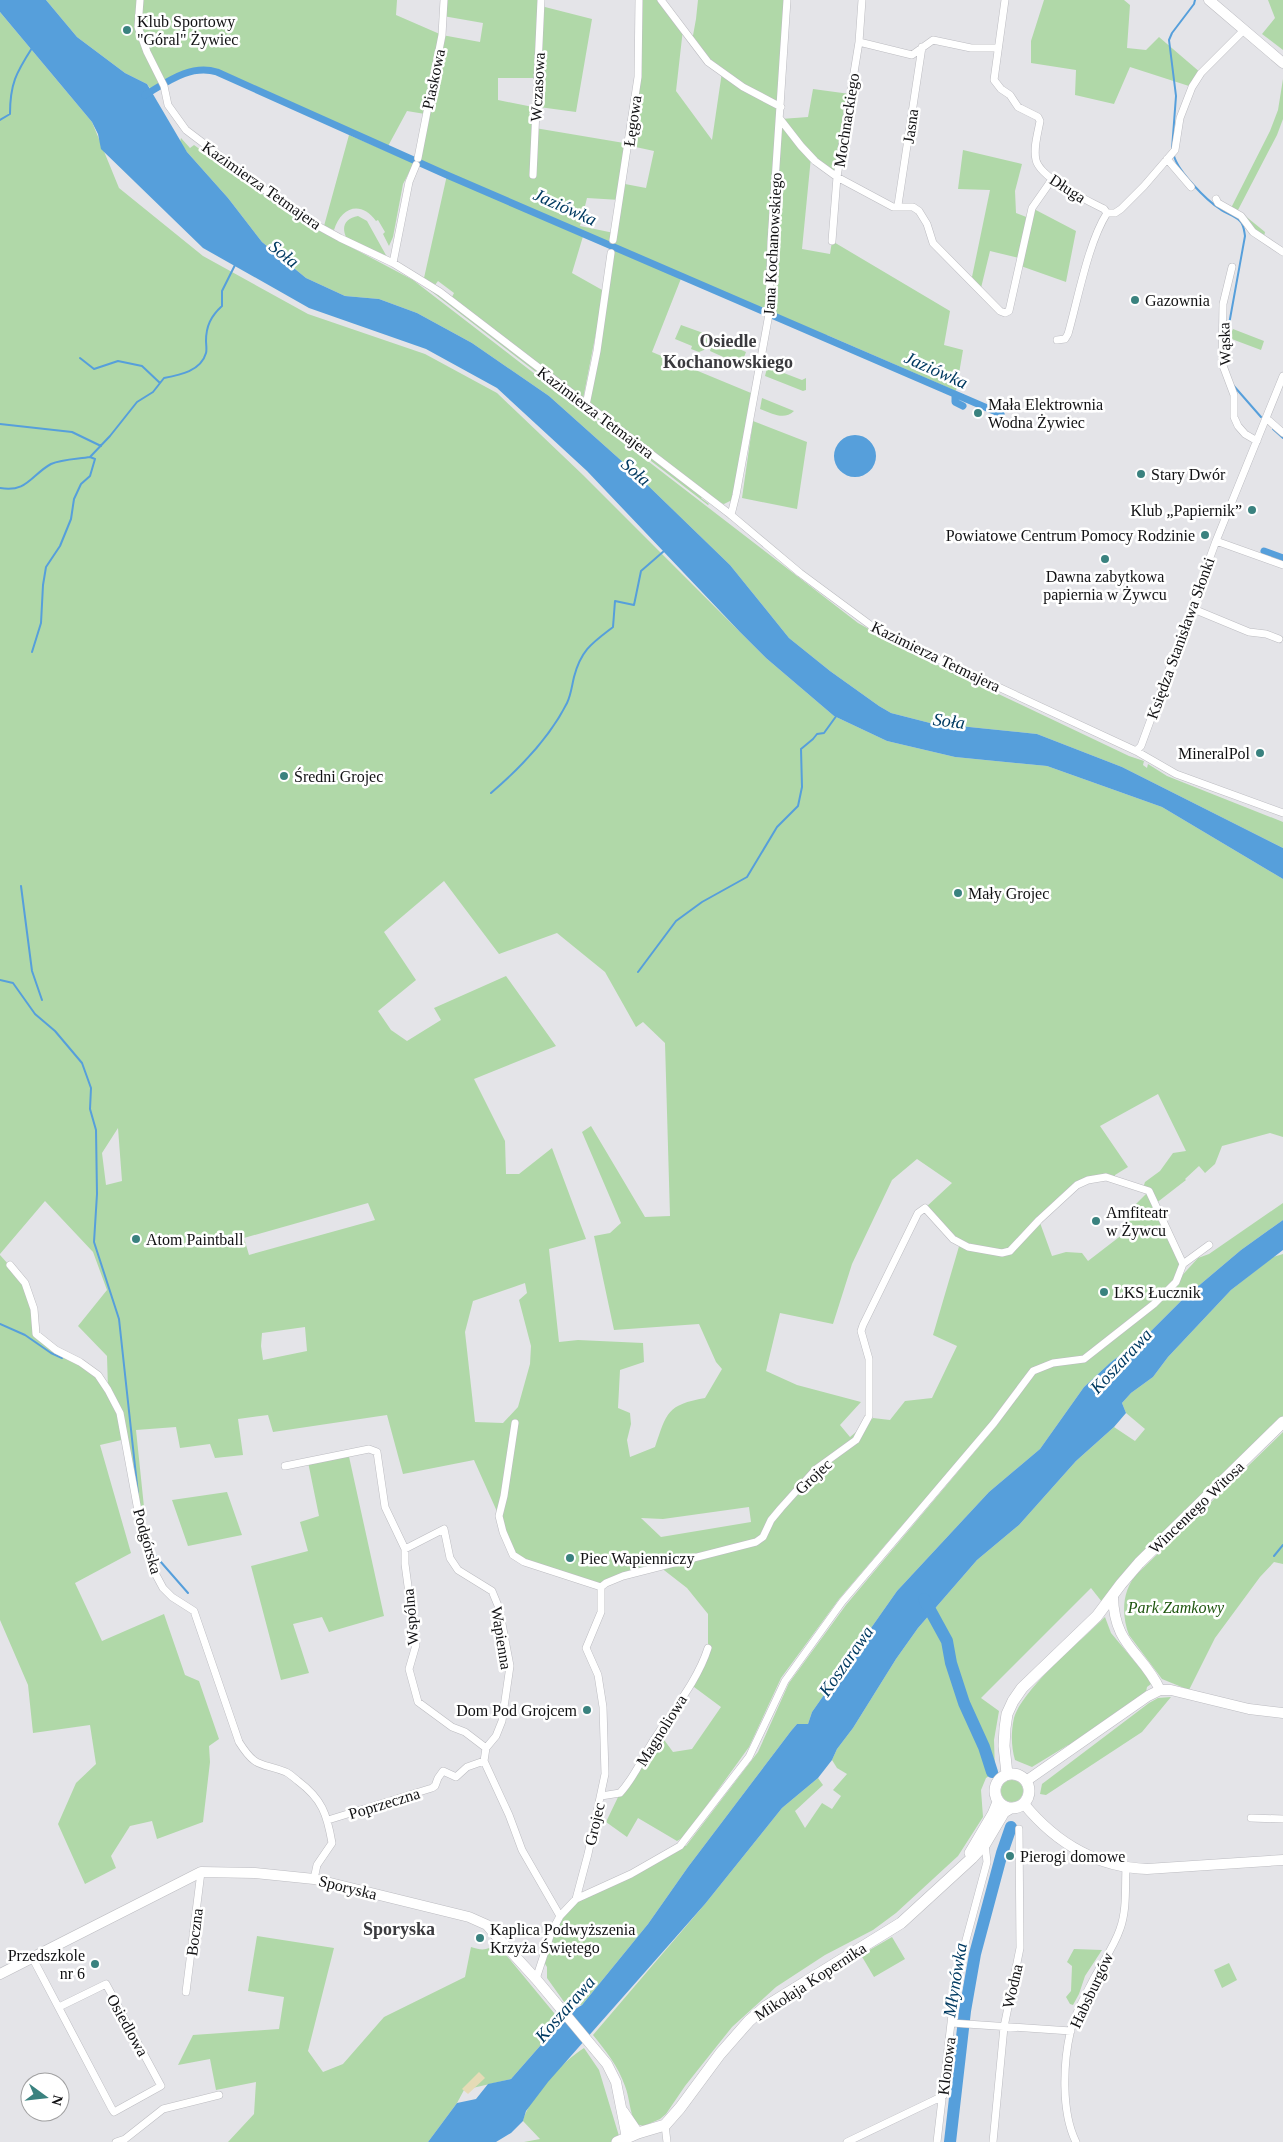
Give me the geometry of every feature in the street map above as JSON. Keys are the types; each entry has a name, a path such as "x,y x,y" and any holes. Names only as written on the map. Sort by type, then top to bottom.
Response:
{"main road":[{"name":"Wincentego Witosa","path":"1007,1774 1004,1746 1005,1728 1013,1701 1022,1688 1097,1616 1139,1563 1283,1422"},
{"path":"1007,1774 1018,1774 1026,1781 1029,1795 1024,1804 1014,1809 1009,1809 998,1802 994,1791 995,1786 1007,1774"},
{"name":"Mikołaja Kopernika","path":"960,1869 994,1814 998,1802"},
{"name":"Mikołaja Kopernika","path":"665,2125 720,2054 749,2021 785,1994 901,1923 985,1844 1000,1818 1009,1809"},
{"path":"623,2141 638,2132 665,2125"}],"street":[{"name":"Kazimierza Tetmajera","path":"140,0 138,27 147,52 163,83 172,113 186,130 198,140 304,218 394,264 440,292 731,515 800,573 873,627 1136,751"},
{"name":"Piaskowa","path":"394,264 408,182 417,161 442,35 444,0"},
{"name":"Wczasowa","path":"532,175 541,0"},
{"name":"Łęgowa","path":"613,240 638,77 639,0"},
{"path":"661,0 708,62 743,87 781,107"},
{"name":"Jana Kochanowskiego","path":"731,515 769,312 771,242 787,0"},
{"name":"Mochnackiego","path":"832,241 837,177 859,42 862,0"},
{"name":"Długa","path":"1005,0 994,80 1001,89 1010,95 1018,107 1038,117 1040,122 1036,159 1038,167 1104,209 1107,213"},
{"path":"1209,0 1283,63"},
{"path":"1057,340 1065,339 1068,334 1100,224 1107,213 1115,213 1121,209 1144,186 1171,154 1180,118 1192,87 1201,73 1244,30"},
{"path":"859,42 912,54 933,40 971,48 998,48"},
{"name":"Jasna","path":"898,205 922,47"},
{"path":"780,119 806,151 837,177 893,207 898,205 913,206 919,211 927,224 933,243 1005,314 1009,312 1032,208 1053,178"},
{"path":"1171,154 1191,187"},
{"path":"1216,199 1218,203 1240,216 1253,232 1283,252"},
{"path":"586,405 597,351 611,253"},
{"name":"Wąska","path":"1232,267 1223,304 1224,334 1222,363 1234,395 1234,417 1245,434 1257,441"},
{"name":"Księdza Stanisława Słonki","path":"1136,751 1141,746 1216,541 1283,376"},
{"path":"1266,418 1283,433"},
{"path":"1216,541 1283,565"},
{"path":"1191,608 1249,632 1263,633 1279,639"},
{"path":"1136,751 1176,774 1283,813"},
{"name":"Grojec","path":"536,1979 551,1933 560,1916 576,1899 605,1774 603,1707 598,1675 586,1648 601,1612 601,1587 623,1576 756,1542 767,1532 771,1520 816,1470 856,1440 869,1416 870,1408 868,1386 869,1358 861,1331 918,1214 925,1208 953,1239 968,1247 1002,1253 1010,1251 1039,1220 1077,1185 1095,1178 1115,1179 1149,1191 1183,1264"},
{"path":"576,1899 631,1874 680,1846 749,1757 785,1681 842,1602 994,1423 1034,1371 1053,1362 1084,1359 1154,1304 1176,1282 1183,1264 1209,1245"},
{"name":"Podgórska","path":"10,1265 25,1283 34,1309 36,1334 56,1350 80,1362 98,1375 120,1413 141,1527 156,1574 163,1588 172,1598 194,1611 239,1742 248,1757 260,1765 287,1772 311,1790 321,1803 328,1820 332,1843 317,1865 314,1879"},
{"path":"515,1423 504,1496 499,1516 502,1532 513,1555 524,1562 601,1587"},
{"name":"Wspólna","path":"285,1466 348,1452 369,1449 377,1452 385,1507 405,1548 405,1564 416,1645 409,1669 418,1702 452,1727 464,1732 486,1748"},
{"name":"Wapienna","path":"405,1548 444,1529 450,1558 458,1570 492,1592 499,1608 510,1666 502,1721 496,1736 486,1748"},
{"path":"1113,1596 1114,1617 1121,1634 1160,1690"},
{"name":"Magnoliowa","path":"601,1796 620,1793 627,1786 690,1684 708,1648"},
{"path":"1026,1781 1148,1696 1160,1690 1171,1690 1248,1709 1283,1711"},
{"path":"486,1748 484,1761 510,1815 522,1850 560,1916"},
{"name":"Poprzeczna","path":"328,1820 432,1788 443,1771 456,1777 467,1767 484,1761"},
{"path":"1024,1804 1043,1826 1070,1847 1097,1859 1126,1868 1147,1869 1283,1860"},
{"path":"1251,1818 1283,1819"},
{"name":"Wodna","path":"994,2142 1004,2028 1020,1948 1019,1829"},
{"name":"Klonowa","path":"937,2142 955,1989 962,1955 987,1862 985,1844"},
{"name":"Habsburgów","path":"1076,2142 1067,2118 1065,2087 1071,2031 1077,2012 1120,1930 1124,1909 1126,1868"},
{"name":"Sporyska","path":"0,1974 201,1872 255,1873 314,1879 469,1917 492,1930 598,2053 614,2077 621,2107 623,2141"},
{"name":"Boczna","path":"186,1992 201,1872"},
{"path":"32,1957 59,2007"},
{"name":"Osiedlowa","path":"106,1984 161,2086 114,2112 59,2007 106,1984"},
{"path":"952,2023 1004,2028 1071,2031"},
{"path":"116,2142 125,2139 163,2109 219,2095"},
{"path":"847,2142 943,2096"},
{"name":"Sporyska","path":"621,2107 638,2132"},
{"path":"665,2125 667,2142"}],"green space":[{"path":"46,0 397,0 396,15 442,35 480,42 483,23 443,16 444,0 541,0 541,6 592,19 576,112 539,107 537,78 498,78 498,100 533,107 535,128 624,143 620,200 587,198 580,226 614,233 625,184 646,188 654,151 631,146 638,77 639,0 661,0 683,29 676,91 712,140 722,72 692,41 698,0 787,0 781,119 808,117 813,89 850,94 840,178 811,157 802,249 830,254 832,241 950,311 944,345 963,350 956,391 827,335 825,339 682,276 652,352 751,393 732,500 724,504 720,503 589,402 602,302 583,399 452,297 454,293 438,281 435,285 424,278 447,175 460,179 417,161 425,114 407,111 387,148 211,70 186,73 152,91 147,84 125,73 77,37","holes":["584,233 612,245 604,291 572,273"]},
{"path":"1044,0 1124,0 1130,5 1127,48 1146,50 1159,37 1201,73 1192,87 1130,67 1114,104 1075,95 1076,70 1031,63 1031,41"},
{"path":"1268,0 1283,0 1283,50 1262,34 1275,18"},
{"path":"0,12 92,122 119,188 203,256 308,314 425,354 497,393 583,475 766,658 834,716 887,741 955,757 1047,766 1162,807 1283,879 1283,1137 1270,1133 1222,1146 1215,1164 1205,1173 1199,1166 1186,1180 1155,1204 1183,1264 1177,1281 1198,1258 1209,1254 1283,1203 1283,1220 1241,1250 1183,1299 1148,1334 1111,1362 1084,1387 1040,1449 989,1492 897,1591 812,1712 808,1724 797,1724 791,1731 688,1867 648,1924 582,2005 567,2006 547,1978 547,1967 542,1959 560,1916 576,1899 680,1846 686,1846 758,1752 789,1683 846,1605 998,1424 1026,1382 994,1423 839,1599 781,1678 749,1747 684,1837 677,1841 638,1818 627,1837 606,1822 620,1793 659,1733 673,1752 692,1749 721,1707 690,1684 708,1648 708,1614 687,1588 660,1567 623,1576 601,1587 513,1555 499,1516 474,1460 403,1474 387,1415 273,1432 268,1415 238,1419 243,1455 215,1458 210,1444 180,1448 176,1427 136,1430 144,1507 138,1509 126,1439 100,1445 131,1553 75,1583 102,1641 164,1614 185,1675 199,1681 219,1739 209,1746 210,1762 203,1822 157,1839 152,1821 130,1826 111,1856 116,1868 85,1884 58,1824 76,1783 96,1764 90,1725 33,1733 28,1685 0,1620 0,1255 25,1283 36,1334 80,1362 108,1389 107,1356 78,1326 107,1290 93,1252 45,1201 0,1254","holes":["444,881 499,954 557,933 605,972 636,1027 643,1022 665,1043 670,1216 645,1217 591,1126 582,1132 621,1223 610,1233 594,1236 614,1330 699,1324 716,1362 722,1369 705,1398 683,1404 670,1412 655,1447 630,1457 627,1440 631,1424 630,1413 618,1408 620,1370 644,1362 643,1343 578,1340 559,1342 549,1249 586,1239 552,1148 519,1174 506,1174 505,1141 474,1079 556,1046 506,976 434,1008 441,1020 407,1041 391,1030 378,1011 416,980 384,932","1158,1094 1186,1151 1173,1153 1160,1171 1145,1182 1143,1188 1149,1191 1128,1212 1127,1231 1088,1261 1082,1253 1066,1252 1052,1256 1039,1220 1088,1180 1115,1179 1115,1175 1128,1167 1100,1126","118,1128 122,1181 106,1185 102,1153","917,1159 952,1183 925,1208 960,1243 933,1335 957,1346 932,1398 905,1401 890,1420 873,1418 850,1437 840,1425 861,1402 797,1385 766,1371 780,1313 833,1324 852,1264 892,1180","368,1203 375,1220 249,1255 244,1238","525,1283 527,1293 519,1300 531,1346 530,1364 518,1407 503,1423 475,1422 465,1332 473,1301","305,1327 307,1351 263,1360 262,1333","749,1507 751,1522 661,1537 641,1518 663,1519"]},
{"path":"1283,79 1283,119 1277,135 1238,210 1265,232 1264,237 1283,248 1283,252 1252,231 1231,208 1270,131 1278,110"},
{"path":"349,135 414,163 403,184 393,237 389,246 383,234 385,232 378,220 376,221 364,210 352,209 346,212 337,222 334,230 324,226"},
{"path":"181,138 190,148 194,145 294,217 413,280 858,623 910,652 1129,756 1144,761 1143,765 1147,768 1148,764 1167,776 1283,822 1283,848 1122,767 1037,734 930,723 891,713 879,706 830,671 789,638 730,565 634,472 549,396 472,343 417,313 379,299 345,296 306,278 262,242 228,198 187,152 180,142"},
{"path":"963,150 1022,164 1015,191 1016,213 1029,218 1032,208 1076,231 1066,282 1018,265 1019,258 990,251 981,288 972,277 990,190 958,189"},
{"path":"358,216 367,221 387,257 346,237 344,226 350,219"},
{"path":"414,278 431,289 709,504 708,505"},
{"path":"681,325 706,334 707,341 704,350 699,352 691,349 692,346 675,339"},
{"path":"1233,329 1264,341 1261,350 1229,338"},
{"path":"718,340 746,352 741,365 710,351 713,341"},
{"path":"768,364 777,366 776,370 802,380 806,378 806,390 803,391 765,376"},
{"path":"762,398 794,411 782,416 760,409"},
{"path":"753,421 807,442 797,509 742,498"},
{"path":"1283,1254 1283,1416 1102,1602 1091,1588 981,1698 999,1711 994,1740 995,1772 986,1778 981,1790 983,1817 958,1856 896,1913 873,1930 825,1955 776,1987 732,2027 685,2086 666,2114 660,2119 644,2126 636,2124 627,2091 619,2072 593,2035 705,1904 782,1808 818,1778 823,1785 795,1811 805,1828 822,1803 832,1809 841,1796 833,1790 847,1774 837,1768 832,1760 837,1749 853,1728 896,1659 918,1628 977,1560 1019,1525 1076,1461 1114,1427 1135,1441 1145,1429 1126,1413 1122,1403 1131,1393 1153,1377 1168,1357 1231,1290 1273,1257"},
{"name":"Park Zamkowy","path":"1283,1432 1283,1564 1274,1562 1260,1577 1215,1638 1189,1690 1162,1679 1129,1635 1126,1627 1124,1602 1129,1586 1138,1573"},
{"path":"348,1452 384,1616 329,1632 322,1617 293,1624 309,1673 281,1680 251,1566 308,1551 300,1522 319,1516 308,1462"},
{"path":"227,1492 242,1535 188,1546 172,1500"},
{"path":"1105,1617 1111,1633 1150,1680 1151,1684 1147,1687 1146,1692 1069,1746 1032,1767 1015,1760 1012,1728 1019,1706 1040,1679"},
{"path":"1171,1697 1142,1732 1046,1795 1040,1794 1042,1784 1149,1703 1158,1698"},
{"path":"1012,1780 1020,1783 1023,1791 1020,1799 1012,1802 1004,1799 1001,1791 1004,1783"},
{"path":"257,1936 334,1948 308,2051 323,2072 343,2064 384,2017 465,1977 471,1947 485,1949 497,1944 559,2019 547,2038 511,2079 464,2090 457,2103 428,2142 228,2142 254,2114 256,2082 216,2090 210,2059 178,2065 193,2035 279,2029 284,1997 248,1991"},
{"path":"892,1937 905,1959 874,1977 861,1955"},
{"path":"1074,1949 1102,1950 1085,1976 1073,2005 1070,2004 1066,1997 1071,1991 1072,1966 1067,1962"},
{"path":"1229,1963 1237,1980 1222,1988 1214,1970"},
{"path":"584,2048 599,2070 619,2136 614,2142 524,2142 540,2139 523,2121 532,2101 557,2070"}],"sand":[{"path":"479,2072 485,2078 468,2094 462,2089"}],"water":[{"path":"0,0 46,0 77,37 125,73 147,84 187,152 228,198 262,242 306,278 345,296 379,299 417,313 472,343 549,396 634,472 730,565 789,638 830,671 879,706 891,713 930,723 1037,734 1122,767 1283,848 1283,879 1162,807 1047,766 955,757 887,741 834,716 766,658 587,471 497,388 426,349 309,308 203,248 101,149 98,134 92,122 0,12"},
{"path":"859,435 867,438 873,444 876,456 873,468 867,474 851,477 843,474 837,468 834,452 837,444 843,438"},
{"name":"Koszarawa","path":"1283,1220 1283,1250 1231,1290 1168,1357 1153,1377 1131,1393 1122,1403 1126,1413 1114,1427 1076,1461 1019,1525 977,1560 918,1628 896,1659 853,1728 837,1749 832,1760 818,1778 782,1808 705,1904 548,2082 526,2111 523,2121 511,2133 496,2142 428,2142 457,2103 476,2099 488,2084 511,2079 547,2038 559,2019 582,2005 648,1924 688,1867 791,1731 797,1724 808,1724 812,1712 897,1591 989,1492 1040,1449 1084,1387 1111,1362 1148,1334 1183,1299 1241,1250"}],"waterway":[{"path":"1172,149 1176,96 1169,40 1195,0"},
{"path":"0,120 10,114 11,95 15,79 32,48"},
{"name":"Jaziówka","path":"145,95 188,72 197,70 217,72 447,175 1001,414"},
{"path":"1174,156 1181,169 1200,192 1222,211 1238,219 1244,228 1245,236 1228,330 1226,364"},
{"path":"32,652 41,623 46,567 60,546 71,519 74,499 81,484 90,476 95,459 90,457 110,436 137,402 153,392 164,378 189,371 200,364 206,352 208,326 222,306 222,291 235,265"},
{"path":"80,358 94,369 118,361 142,366 160,383"},
{"path":"1233,385 1261,417"},
{"path":"955,396 955,402 963,406"},
{"path":"0,424 72,432 101,446"},
{"path":"1273,429 1283,438"},
{"path":"0,488 9,489 23,486 44,468 55,462 90,457"},
{"path":"491,793 523,763 552,728 568,700 580,660 588,648 613,627 615,601 634,605 641,571 664,551"},
{"name":"Jaziówka","path":"1264,551 1283,558"},
{"path":"638,972 676,921 702,902 747,877 777,827 798,806 802,787 801,749 817,734 824,733 837,715"},
{"path":"21,886 32,971 42,1000"},
{"path":"0,980 13,983 35,1014 55,1031 82,1063 91,1088 90,1109 96,1130 97,1194 94,1242 119,1319 138,1494"},
{"path":"0,1324 25,1335 51,1353 62,1358"},
{"path":"149,1540 153,1553 188,1593"},
{"path":"1274,1556 1283,1545"},
{"name":"Młynówka","path":"924,1599 947,1641 951,1663 964,1703 984,1747 992,1772"},
{"name":"Młynówka","path":"950,2142 965,2011 975,1954 1002,1853 1011,1827"}],"place":[{"name":"Klub Sportowy \"Góral\" Żywiec","path":"127,30"},
{"name":"Gazownia","path":"1135,300"},
{"name":"Mała Elektrownia Wodna Żywiec","path":"978,413"},
{"name":"Stary Dwór","path":"1141,474"},
{"name":"Klub „Papiernik”","path":"1252,510"},
{"name":"Powiatowe Centrum Pomocy Rodzinie","path":"1205,535"},
{"name":"Dawna zabytkowa papiernia w Żywcu","path":"1105,559"},
{"name":"MineralPol","path":"1260,753"},
{"name":"Średni Grojec","path":"284,776"},
{"name":"Mały Grojec","path":"958,893"},
{"name":"Amfiteatr w Żywcu","path":"1096,1221"},
{"name":"Atom Paintball","path":"136,1239"},
{"name":"LKS Łucznik","path":"1104,1292"},
{"name":"Piec Wapienniczy","path":"570,1558"},
{"name":"Dom Pod Grojcem","path":"587,1710"},
{"name":"Pierogi domowe","path":"1010,1856"},
{"name":"Kaplica Podwyższenia Krzyża Świętego","path":"480,1938"},
{"name":"Przedszkole nr 6","path":"95,1964"}],"district":[{"name":"Osiedle Kochanowskiego","path":"728,351"},
{"name":"Sporyska","path":"399,1929"}],"water label":[{"name":"Soła","path":"284,254"},
{"name":"Soła","path":"636,472"},
{"name":"Soła","path":"949,721"}]}
